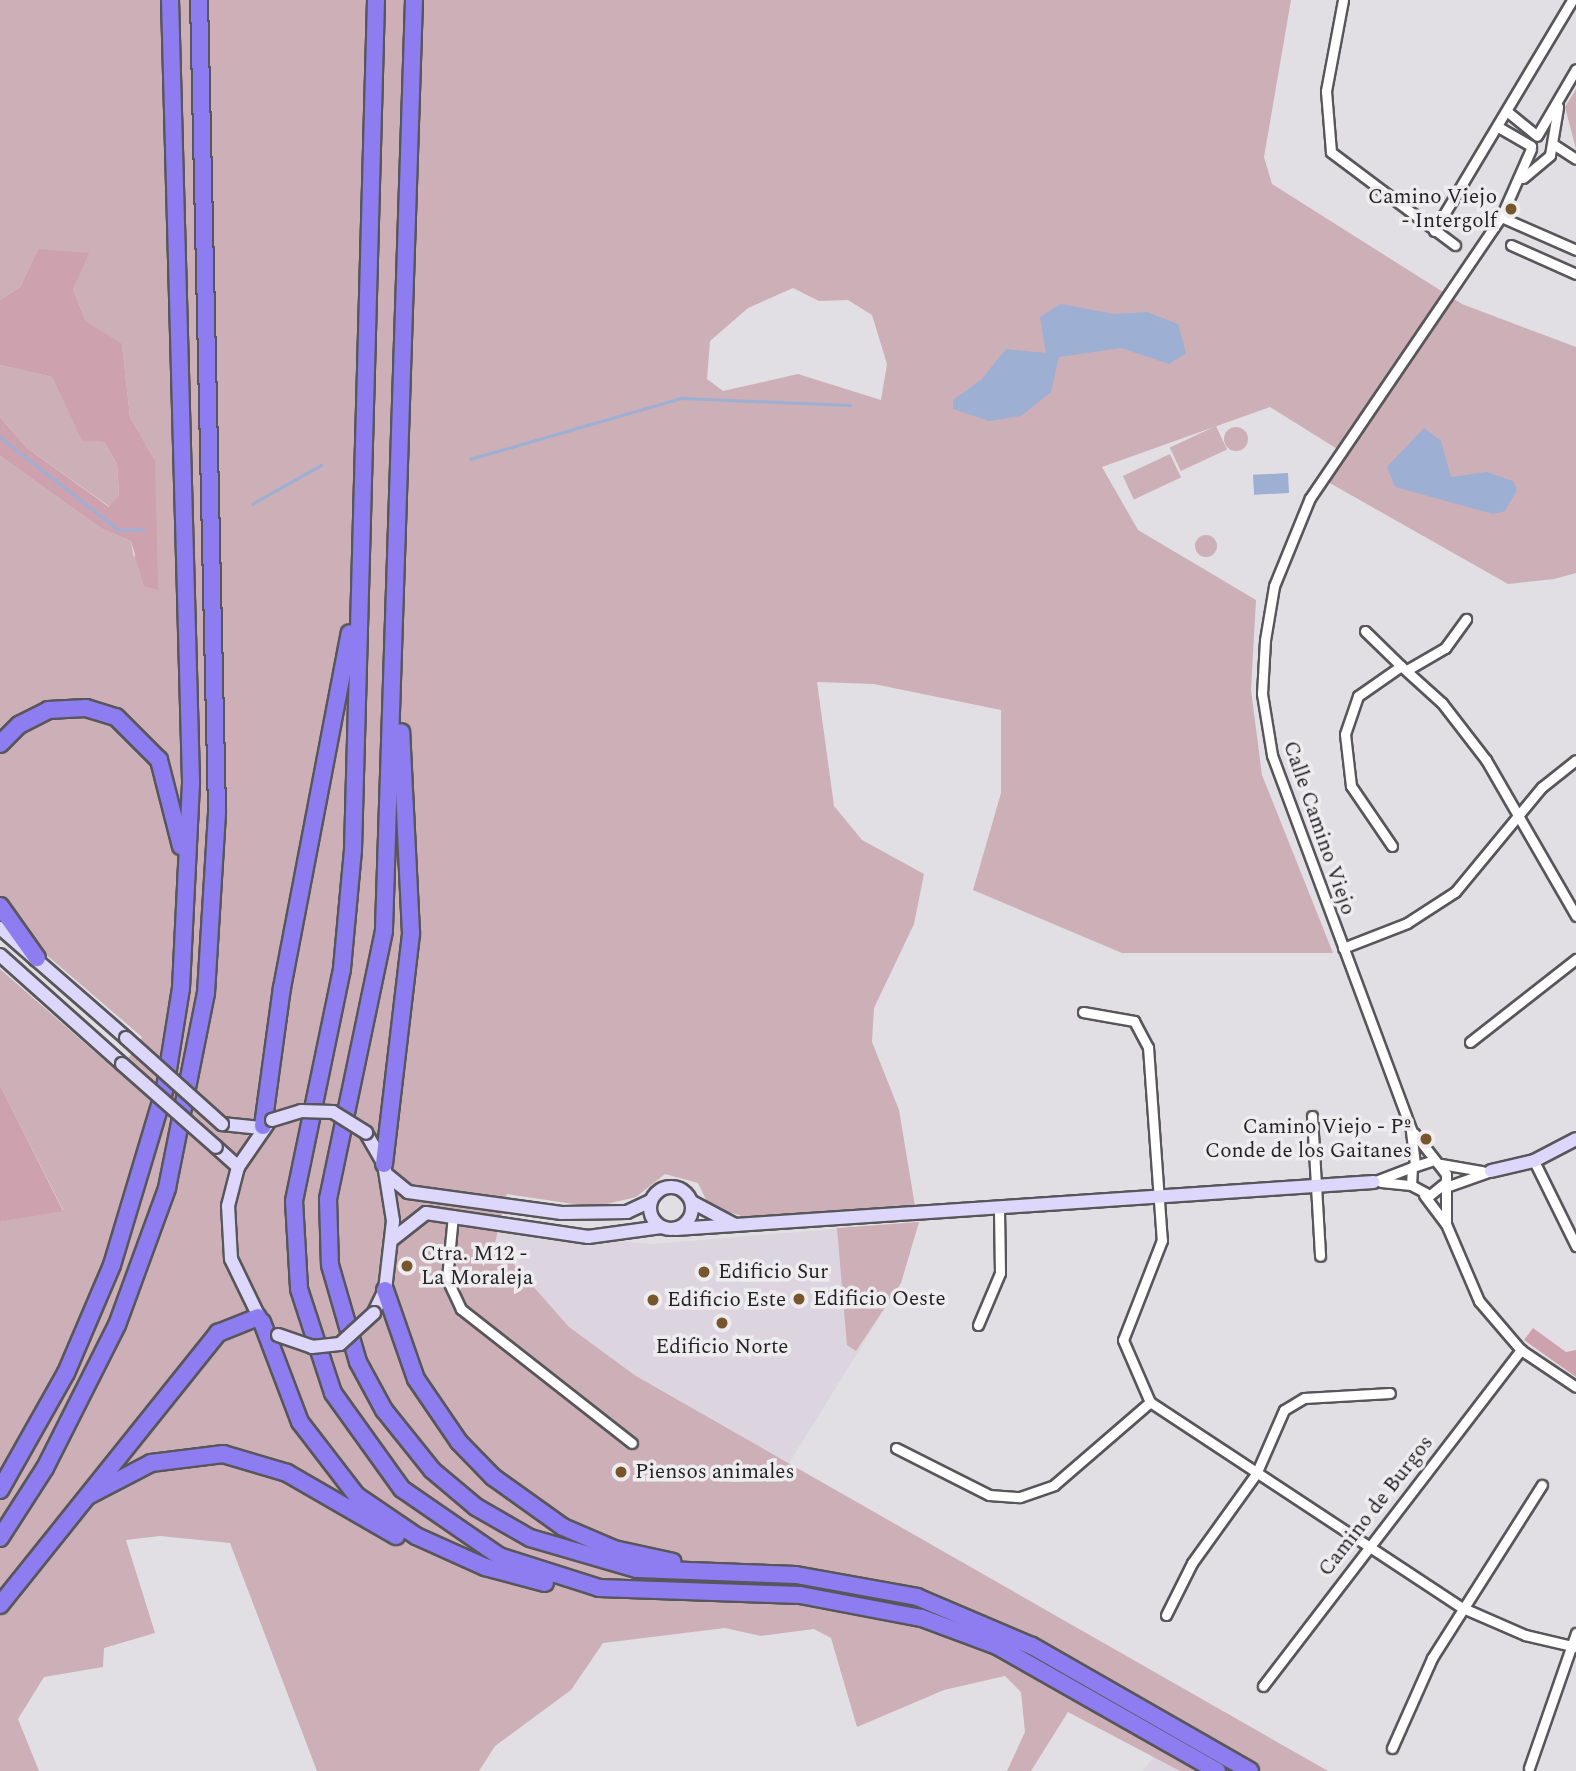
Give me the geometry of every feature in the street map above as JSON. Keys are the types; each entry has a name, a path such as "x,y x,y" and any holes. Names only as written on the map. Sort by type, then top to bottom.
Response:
{"highway":[{"path":"0,1490 66,1373 112,1265 165,1088 188,914 191,794 170,0"},
{"path":"0,1538 45,1468 117,1325 170,1177 206,993 217,811 199,0"},
{"path":"376,0 359,544 353,850 342,969 294,1201 295,1258 306,1324 333,1393 402,1489 499,1556 599,1588"},
{"path":"415,0 394,686 379,974 328,1199 330,1265 344,1326 371,1387 404,1438 476,1507 578,1556 637,1569 842,1580 946,1607 1032,1646 1250,1771"},
{"path":"265,1125 282,988 347,656 359,544"},
{"path":"385,1169 411,933 411,864 394,686"},
{"path":"0,744 31,717 86,708 128,725 159,760 181,839 165,1088"},
{"path":"0,905 37,958"},
{"path":"385,1290 416,1379 459,1442 493,1477 590,1539 706,1572"},
{"path":"0,1605 218,1333 260,1320 300,1422 340,1479 390,1521 485,1567"},
{"path":"88,1496 164,1460 234,1456 287,1473 396,1536 485,1567 582,1591 599,1588 800,1595 908,1614 997,1647 1217,1771"}],"street":[{"path":"1343,0 1325,91 1331,152 1455,245"},
{"path":"1434,231 1509,113 1572,0"},
{"path":"1538,135 1559,107 1576,69"},
{"path":"1548,156 1559,107"},
{"path":"1509,113 1538,135 1553,141 1576,160"},
{"path":"1500,128 1548,156 1576,160"},
{"name":"Calle Camino Viejo","path":"1411,1185 1411,1129 1272,755 1262,694 1274,586 1310,498 1501,217 1521,179 1538,135"},
{"name":"Calle Camino Viejo","path":"1521,179 1548,156"},
{"path":"1501,217 1576,250"},
{"path":"1511,245 1576,274"},
{"path":"1392,846 1351,786 1345,734 1358,696 1404,668 1445,648 1465,619"},
{"path":"1365,631 1464,730 1518,814 1576,916"},
{"path":"1343,948 1408,923 1455,892 1518,814 1576,760"},
{"path":"0,928 222,1124 265,1125 301,1111 333,1112 366,1133 385,1169 408,1192 562,1213 627,1212 651,1201 661,1189 676,1187 692,1202 739,1226"},
{"path":"0,955 238,1167"},
{"path":"1470,1042 1576,959"},
{"path":"1083,1013 1121,1015 1144,1032 1161,1197 1157,1264 1127,1318 1123,1340 1150,1402 1463,1608 1525,1635 1574,1647"},
{"path":"1311,1116 1321,1256"},
{"path":"265,1125 238,1167 228,1206 231,1259 260,1320 278,1335 312,1347 340,1344 374,1313 385,1290 393,1239 385,1169"},
{"name":"Calle Camino Viejo","path":"1411,1129 1437,1162"},
{"path":"1423,1195 1491,1171 1534,1161 1576,1139"},
{"path":"1534,1161 1576,1246"},
{"path":"1373,1182 1413,1166 1437,1162 1491,1171"},
{"path":"1437,1162 1444,1186 1446,1224"},
{"path":"393,1239 426,1213 588,1237 661,1227 676,1229 739,1226 999,1210 1373,1182 1411,1185 1423,1195 1446,1224 1479,1301 1521,1350 1576,1387"},
{"path":"651,1201 651,1216 661,1227"},
{"path":"676,1229 690,1219 692,1202"},
{"path":"978,1325 1000,1273 999,1210"},
{"path":"453,1215 447,1279 461,1308 632,1443"},
{"name":"Camino de Burgos","path":"1263,1686 1367,1543 1521,1350"},
{"path":"1166,1615 1192,1563 1256,1474 1284,1410 1304,1398 1390,1393"},
{"path":"896,1448 989,1495 1020,1497 1054,1485 1150,1402"},
{"path":"1392,1748 1432,1658 1542,1485"},
{"path":"1530,1768 1574,1647 1576,1633"}],"shaded area":[{"path":"0,0 1291,0 1264,157 1272,184 1462,304 1576,347 1576,573 1554,579 1508,584 1328,482 1347,455 1270,407 1102,467 1138,530 1256,600 1251,690 1262,775 1333,953 1122,953 973,890 1001,793 1001,710 874,684 817,682 834,806 862,840 924,874 914,924 874,1008 872,1042 899,1110 915,1206 745,1217 709,1206 698,1183 665,1174 636,1197 594,1207 507,1194 495,1243 569,1327 636,1376 1328,1771 1180,1771 1068,1712 1031,1771 1007,1771 1025,1732 1021,1692 1005,1676 944,1690 857,1727 831,1638 814,1629 761,1636 725,1628 603,1643 571,1690 495,1746 479,1771 317,1771 230,1543 160,1536 126,1540 155,1633 104,1648 103,1667 44,1677 18,1719 39,1771 0,1771 0,1222 63,1210 0,1085 0,969 119,1073 142,1037 0,915 0,456 102,529 131,541 134,558 155,460 130,417 122,345 86,321 73,289 38,249 20,287 0,300","holes":["793,288 819,301 848,300 872,315 887,364 881,400 798,374 723,391 707,379 710,341 748,308"]},
{"path":"1576,89 1576,149 1565,107"},
{"path":"38,249 89,253 73,289 86,321 122,344 130,417 155,460 158,590 144,586 131,541 102,529 0,456 0,417 27,448 109,507 119,495 117,464 104,442 82,441 52,377 0,365 0,300 20,287"},
{"path":"0,365 52,377 82,440 104,442 117,464 119,495 110,507 27,448 0,417"},
{"path":"1216,426 1227,450 1181,471 1170,448"},
{"path":"1236,427 1244,431 1248,439 1244,447 1236,451 1228,447 1224,439 1228,431"},
{"path":"1170,454 1181,478 1134,500 1123,476"},
{"path":"1206,535 1214,538 1217,546 1214,554 1206,557 1198,554 1195,546 1198,538"},
{"path":"0,1085 63,1211 0,1222"},
{"path":"919,1222 901,1283 789,1463 636,1376 569,1327 494,1243 499,1232 654,1244"},
{"path":"919,1222 901,1283 856,1351 847,1345 837,1228"},
{"path":"1533,1328 1566,1352 1576,1350 1576,1377 1524,1340"},
{"path":"1154,1756 1180,1771 1143,1771"}],"water":[{"path":"1061,304 1114,314 1147,312 1178,324 1186,353 1169,364 1121,348 1059,357 1051,392 1021,416 989,421 953,409 953,400 981,380 1006,349 1046,353 1040,317"},
{"path":"1424,428 1441,441 1451,477 1487,472 1513,481 1517,490 1505,511 1493,514 1395,487 1387,467"},
{"path":"1288,473 1289,493 1254,495 1253,475"}],"waterway":[{"path":"470,459 682,398 850,405"},
{"path":"0,437 119,530 143,529"},
{"path":"252,504 321,465"}],"place":[{"name":"Camino Viejo - Intergolf","path":"1511,209"},
{"name":"Camino Viejo - Pº Conde de los Gaitanes","path":"1426,1139"},
{"name":"Ctra. M12 - La Moraleja","path":"407,1266"},
{"name":"Edificio Sur","path":"704,1272"},
{"name":"Edificio Oeste","path":"799,1299"},
{"name":"Edificio Este","path":"653,1300"},
{"name":"Edificio Norte","path":"722,1323"},
{"name":"Piensos animales","path":"621,1472"}]}
